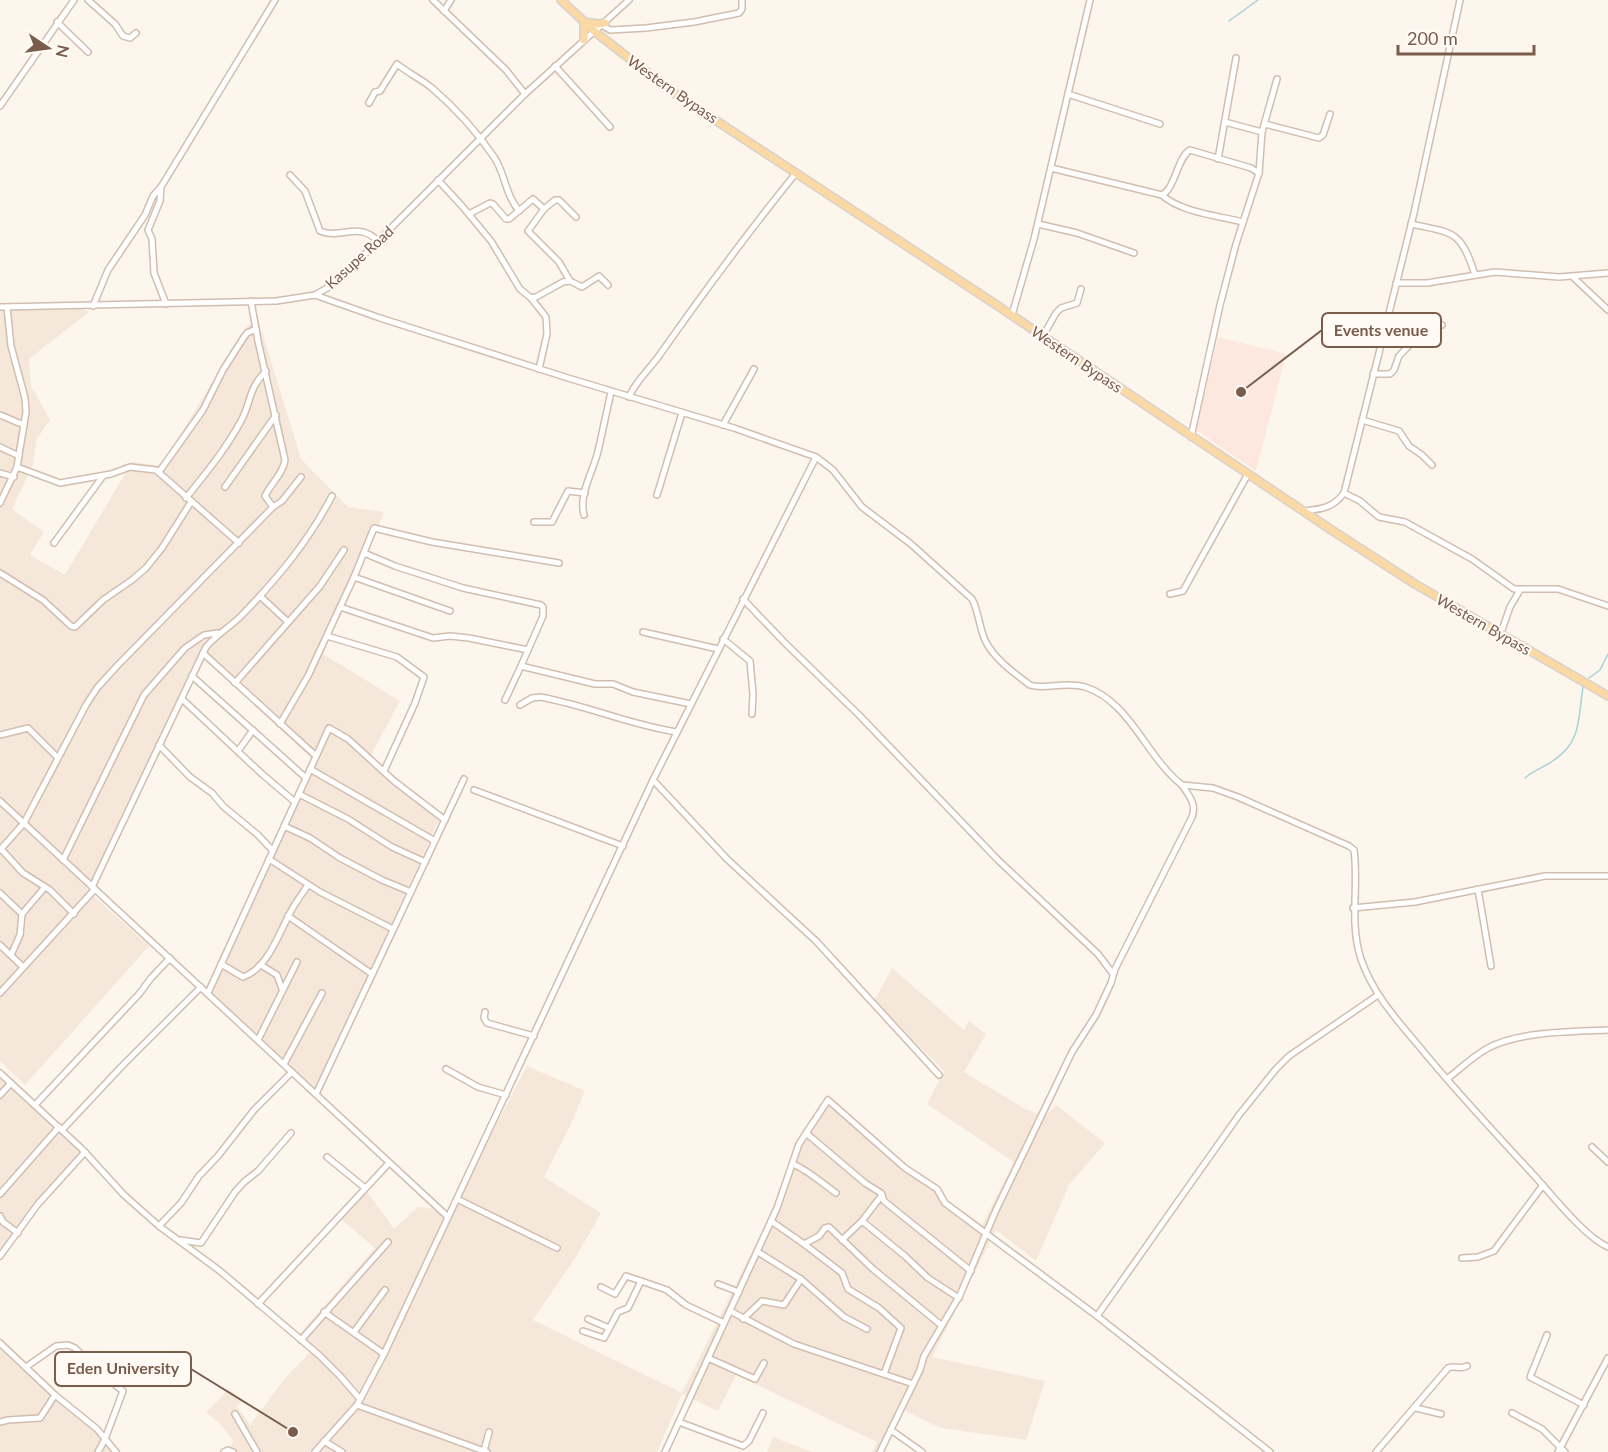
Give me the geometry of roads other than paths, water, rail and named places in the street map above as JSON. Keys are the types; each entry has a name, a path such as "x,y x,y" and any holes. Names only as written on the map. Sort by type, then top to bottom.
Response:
{"main road":[{"name":"Western Bypass","path":"561,0 594,32 671,91 1012,315 1191,437 1415,584 1608,696"},
{"path":"584,22 603,24 604,39 591,37 585,40 584,22"}],"street":[{"path":"0,106 74,0"},
{"path":"88,0 115,24 123,36 130,38 136,33"},
{"path":"93,306 108,270 275,0"},
{"path":"433,0 506,70 525,94"},
{"path":"444,11 451,0"},
{"name":"Kasupe Road","path":"0,307 286,301 315,295 329,286 379,242 525,94 629,0"},
{"path":"603,24 610,30 638,29 710,20 740,13 742,0"},
{"path":"1012,315 1038,224 1090,0"},
{"path":"1304,512 1328,508 1344,493 1411,224 1460,0"},
{"path":"57,22 88,52"},
{"path":"1218,159 1236,58"},
{"path":"369,103 398,64 431,87 480,138 498,164 508,195 519,211"},
{"path":"555,66 610,127"},
{"path":"1191,437 1220,305 1259,173 1262,132 1277,78"},
{"path":"1068,94 1160,124"},
{"path":"1265,123 1319,138 1323,135 1330,114"},
{"path":"1225,122 1262,132"},
{"path":"1162,195 1167,191 1187,152 1193,150 1251,168 1259,173"},
{"path":"1051,168 1162,195 1168,201 1187,208 1243,222"},
{"path":"629,397 634,385 658,358 750,231 796,173"},
{"path":"290,175 305,191 320,231 327,233 359,231 372,234 379,242"},
{"path":"438,180 496,248 520,289 531,298 547,320 547,334 539,369"},
{"path":"161,187 160,201 148,230 152,239 154,273 166,304"},
{"path":"469,214 490,203 508,219 533,199 544,209"},
{"path":"576,217 557,199 544,209 528,231 559,262 570,281 579,287 600,276 608,285"},
{"path":"1038,224 1077,232 1134,254"},
{"path":"1411,224 1455,235 1465,245 1475,275"},
{"path":"1396,283 1427,283 1495,272 1540,277 1573,277 1608,273"},
{"path":"1573,277 1608,310"},
{"path":"531,298 563,282 570,281"},
{"path":"1043,336 1061,308 1077,303 1081,289"},
{"path":"315,295 611,392 723,425 816,457 833,470 862,507 911,544 972,599 978,610 986,642 1008,667 1030,685 1036,687 1074,684 1097,692 1113,703 1158,760 1182,785 1193,803 1195,810 1113,974 1096,1015 1072,1052 996,1210 959,1298 924,1356 880,1452"},
{"path":"251,302 285,463 279,476 270,484 265,496 273,507"},
{"path":"0,503 14,477 20,456 26,403 11,346 7,307"},
{"path":"1373,374 1393,372 1399,356 1417,337 1427,320 1442,325"},
{"path":"159,472 206,406 223,370 244,337 256,329"},
{"path":"723,425 754,369"},
{"path":"0,573 43,600 71,626 75,627 103,600 146,568 162,548 189,500 222,452 243,416 255,382 266,371"},
{"path":"584,515 582,507 585,493 599,449 611,392"},
{"path":"657,495 682,413"},
{"path":"0,415 24,424"},
{"path":"225,488 276,415"},
{"path":"1362,420 1399,431 1409,446 1432,465"},
{"path":"0,447 20,456"},
{"path":"315,1452 358,1402 384,1354 653,780 816,457"},
{"path":"17,467 57,483 103,476 130,466 153,469 239,543"},
{"path":"0,473 14,477"},
{"path":"1170,594 1183,591 1248,474"},
{"path":"54,543 103,476"},
{"path":"74,914 0,850 24,823 97,688 160,621 273,507 282,501 301,477"},
{"path":"534,522 552,522 568,491 585,493"},
{"path":"1344,493 1360,501 1384,519 1405,522 1472,560 1514,589 1558,589 1608,606"},
{"path":"0,993 74,914 93,888 203,653 218,633 237,620 298,552 332,496"},
{"path":"280,724 301,689 327,636 373,529 432,542 559,563"},
{"path":"235,683 320,586 344,550"},
{"path":"364,553 395,566 463,588 541,605 544,612 505,700"},
{"path":"354,577 450,610"},
{"path":"1501,633 1510,607 1520,590"},
{"path":"260,596 288,622"},
{"path":"743,598 784,642 861,716 998,860 1098,954 1113,974"},
{"path":"340,607 433,638 470,638 528,650"},
{"path":"643,632 718,649"},
{"path":"63,860 144,695 185,648 204,635 218,633"},
{"path":"327,636 397,657 424,677 415,703 384,771"},
{"path":"723,639 750,661 752,714"},
{"path":"203,653 316,756"},
{"path":"521,666 595,684 613,684 627,691 691,704"},
{"path":"192,676 306,778"},
{"path":"520,705 532,698 544,698 589,708 652,728 677,732"},
{"path":"182,699 295,802"},
{"path":"0,735 28,728 58,758"},
{"path":"208,993 316,756 331,728 348,739 445,820"},
{"path":"238,751 253,730"},
{"path":"159,745 190,777 212,793 224,807 258,835 273,851"},
{"path":"310,769 435,841"},
{"path":"316,1094 464,779"},
{"path":"653,780 727,859 816,941 939,1075"},
{"path":"1182,785 1213,788 1238,797 1354,850 1353,908 1360,959 1378,995 1447,1079 1543,1185 1590,1235 1608,1246"},
{"path":"474,790 623,846"},
{"path":"299,794 348,819 392,847 425,862"},
{"path":"1,805 24,823 448,1217"},
{"path":"284,826 310,838 340,858 382,880 411,892"},
{"path":"269,859 308,885 393,929"},
{"path":"1353,908 1416,902 1545,876 1608,876"},
{"path":"222,964 243,977 261,965 308,885"},
{"path":"11,955 20,935 22,914 45,887"},
{"path":"1478,889 1491,966"},
{"path":"0,893 22,914"},
{"path":"288,916 372,974"},
{"path":"0,945 23,967"},
{"path":"35,1104 170,958"},
{"path":"258,1040 297,962"},
{"path":"261,965 278,975 283,990"},
{"path":"0,1194 201,987"},
{"path":"284,1064 322,993"},
{"path":"1097,1316 1239,1115 1276,1069 1289,1056 1378,995"},
{"path":"485,1012 484,1020 487,1023 534,1036"},
{"path":"1447,1079 1481,1052 1502,1043 1543,1035 1608,1030"},
{"path":"446,1070 478,1087 506,1095"},
{"path":"159,1226 181,1203 199,1176 254,1110 292,1072"},
{"path":"0,1073 85,1152 117,1188 159,1226 220,1271 301,1340 340,1376 358,1402 485,1451 489,1432"},
{"path":"0,1095 11,1083"},
{"path":"665,1452 758,1252 799,1144 825,1102 829,1101 905,1168 937,1189 945,1203 1097,1316 1270,1452"},
{"path":"178,1240 201,1243 235,1192 259,1171 291,1133"},
{"path":"806,1133 865,1184 882,1195 884,1201 971,1271"},
{"path":"1592,1147 1608,1162"},
{"path":"0,1256 38,1204 85,1152"},
{"path":"327,1157 365,1188"},
{"path":"258,1304 389,1163"},
{"path":"793,1164 810,1173 836,1193"},
{"path":"1462,1258 1478,1257 1494,1251 1543,1185"},
{"path":"842,1240 862,1221 882,1195"},
{"path":"457,1199 557,1248"},
{"path":"0,1216 3,1222 18,1233"},
{"path":"771,1221 842,1273 848,1289 879,1308 901,1328 884,1374"},
{"path":"862,1221 928,1278 959,1298"},
{"path":"804,1244 819,1236 826,1227 941,1325"},
{"path":"301,1340 388,1242"},
{"path":"980,1247 999,1243"},
{"path":"758,1252 801,1279 844,1317 867,1329"},
{"path":"601,1287 615,1294 626,1276 667,1290 686,1305 724,1323"},
{"path":"743,1319 762,1301 784,1305 801,1279"},
{"path":"583,1331 602,1339 605,1337 618,1312 628,1308 641,1281"},
{"path":"718,1284 739,1292"},
{"path":"354,1332 385,1290"},
{"path":"730,1311 794,1344 913,1384"},
{"path":"324,1312 384,1354"},
{"path":"588,1319 609,1328"},
{"path":"1548,1335 1530,1377 1584,1405"},
{"path":"0,1343 55,1395 97,1429 116,1452"},
{"path":"26,1367 56,1346 68,1345 75,1348 95,1369 123,1390 123,1395 98,1452"},
{"path":"708,1358 755,1379 764,1363"},
{"path":"1512,1413 1542,1429 1561,1451 1608,1358"},
{"path":"1376,1452 1448,1368 1460,1369 1467,1366"},
{"path":"0,1422 40,1418 55,1395"},
{"path":"1416,1408 1442,1414"},
{"path":"679,1422 743,1446 749,1441 763,1413"},
{"path":"235,1414 257,1452"},
{"path":"891,1430 922,1452"},
{"path":"324,1441 342,1452"},
{"path":"224,1452 228,1450 233,1452"}],"waterway":[{"path":"1229,21 1258,0"},
{"path":"1589,678 1600,670 1608,654"},
{"path":"1525,778 1554,760 1570,745 1577,728 1583,687"}],"place":[{"name":"Events venue","path":"1241,392"},
{"name":"Eden University","path":"293,1432"}]}
